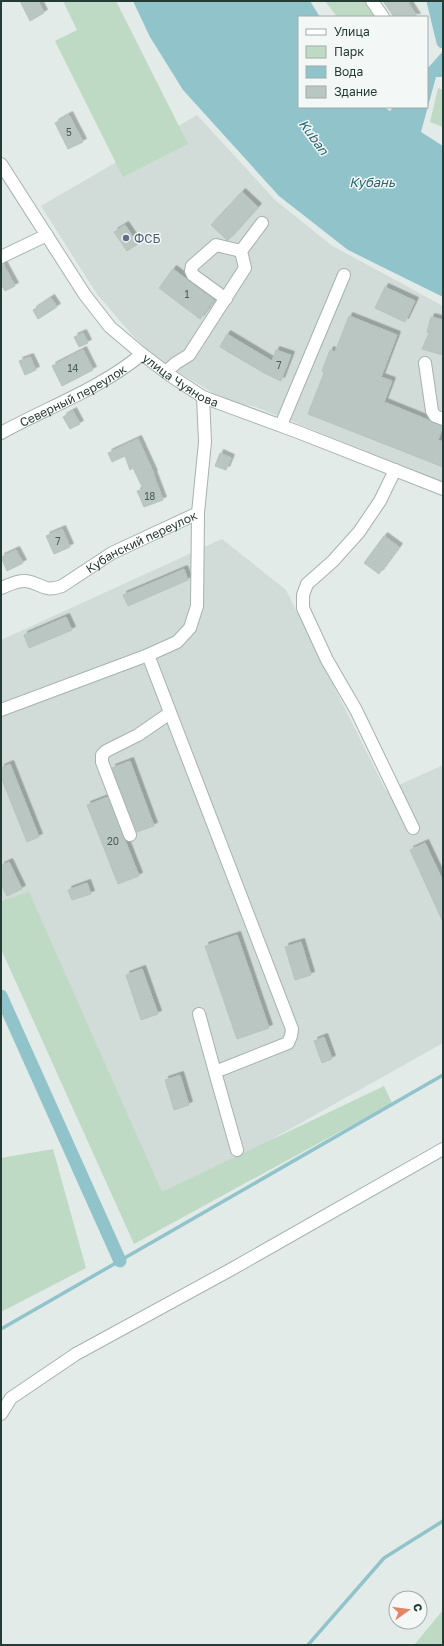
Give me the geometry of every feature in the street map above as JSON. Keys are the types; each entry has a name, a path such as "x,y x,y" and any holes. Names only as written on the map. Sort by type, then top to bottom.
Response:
{"street":[{"path":"372,1 382,16"},
{"name":"улица Чуянова","path":"1,164 86,295 110,327 166,372 203,397 281,425 443,489"},
{"path":"241,251 262,223"},
{"path":"1,257 46,235"},
{"path":"226,299 193,275 191,270 192,266 216,245 241,251"},
{"path":"166,372 176,363 188,358 226,299 245,268 241,251"},
{"path":"281,425 344,275"},
{"name":"Северный переулок","path":"1,433 83,392 130,364 142,354"},
{"path":"425,363 432,411 435,416 443,419"},
{"name":"Кубанский переулок","path":"1,588 17,582 27,581 45,589 54,589 62,586 112,553 198,513 205,442 203,397"},
{"path":"395,470 380,501 359,532 333,561 307,584 303,595 303,608 327,660 356,710 413,828"},
{"path":"1,710 148,655 177,642 190,628 196,606 198,513"},
{"path":"148,655 292,1029 288,1043 215,1072"},
{"path":"130,835 102,762 102,755 106,750 138,735 170,713"},
{"path":"199,1014 237,1150"},
{"path":"1,1414 11,1398 76,1354 230,1270 443,1149"}],"shaded area":[{"path":"197,115 275,200 331,245 443,306 443,482 256,407 225,400 161,362 134,337 97,294 41,206"},
{"path":"222,539 286,590 386,791 443,765 443,1043 146,1210 1,896 1,640"}],"green space":[{"path":"63,1 116,1 188,144 123,177 55,41 77,30"},
{"path":"325,1 368,1 377,16 336,16"},
{"path":"438,88 443,90 443,127 430,122"},
{"path":"29,892 162,1192 384,1086 392,1103 134,1244 1,949 1,901"},
{"path":"53,1149 86,1268 1,1312 1,1158"},
{"path":"443,1610 443,1645 414,1645 428,1630"}],"water":[{"name":"Кубань","path":"133,1 310,1 319,16 298,16 298,108 386,108 390,111 392,108 428,108 421,132 443,146 443,297 348,250 279,196 183,90 150,37"},
{"path":"433,1 443,2 443,42 434,3"},
{"name":"Кубань","path":"443,51 443,77 436,77 428,106 428,68"}],"building":[{"path":"20,1 38,1 44,13 30,21"},
{"path":"383,1 407,1 416,16 393,16"},
{"path":"69,115 83,142 68,149 55,123"},
{"path":"242,192 258,207 227,240 211,225"},
{"name":"ФСБ","path":"125,225 138,244 127,251 114,232"},
{"path":"1,264 3,264 15,286 5,291 1,284"},
{"path":"173,269 214,300 200,319 159,288"},
{"path":"385,287 415,301 405,322 375,308"},
{"path":"51,298 57,307 38,319 33,310"},
{"path":"349,316 397,335 381,377 392,381 384,402 443,426 438,440 443,442 443,467 308,414 324,373 322,371 330,350 335,352"},
{"path":"431,317 443,320 443,355 422,349 429,333 427,332"},
{"path":"83,333 88,343 79,347 74,337"},
{"path":"227,334 272,361 276,350 291,355 281,381 220,347"},
{"path":"83,350 93,370 62,386 52,366"},
{"path":"30,357 36,370 25,375 19,361"},
{"path":"73,411 80,424 70,429 63,417"},
{"path":"138,439 154,474 163,500 144,507 137,491 143,489 133,468 130,470 125,456 112,462 108,453"},
{"path":"220,453 231,458 226,470 215,466"},
{"path":"62,529 70,547 54,554 46,536"},
{"path":"384,536 399,547 379,574 364,563"},
{"path":"16,550 23,563 7,571 1,557"},
{"path":"184,569 188,580 128,606 123,595"},
{"path":"66,617 72,630 29,648 24,635"},
{"path":"130,761 154,826 137,832 112,768"},
{"path":"10,764 39,837 27,842 1,777 1,768"},
{"path":"108,797 139,876 118,884 87,805"},
{"path":"425,843 443,881 443,922 410,850"},
{"path":"9,862 22,889 7,896 1,884 1,866"},
{"path":"87,883 91,894 72,900 68,890"},
{"path":"237,935 269,1028 237,1039 205,946"},
{"path":"301,942 311,975 295,980 285,947"},
{"path":"142,969 158,1014 141,1020 126,975"},
{"path":"324,1037 332,1059 322,1063 314,1041"},
{"path":"180,1075 189,1105 174,1110 165,1080"}],"waterway":[{"path":"433,1 443,42"},
{"path":"1,996 120,1261"},
{"path":"1,1329 443,1075"},
{"path":"308,1645 384,1558 443,1521"}],"place":[{"name":"ФСБ","path":"126,238"}],"water label":[{"name":"Kuban","path":"314,137"}]}
